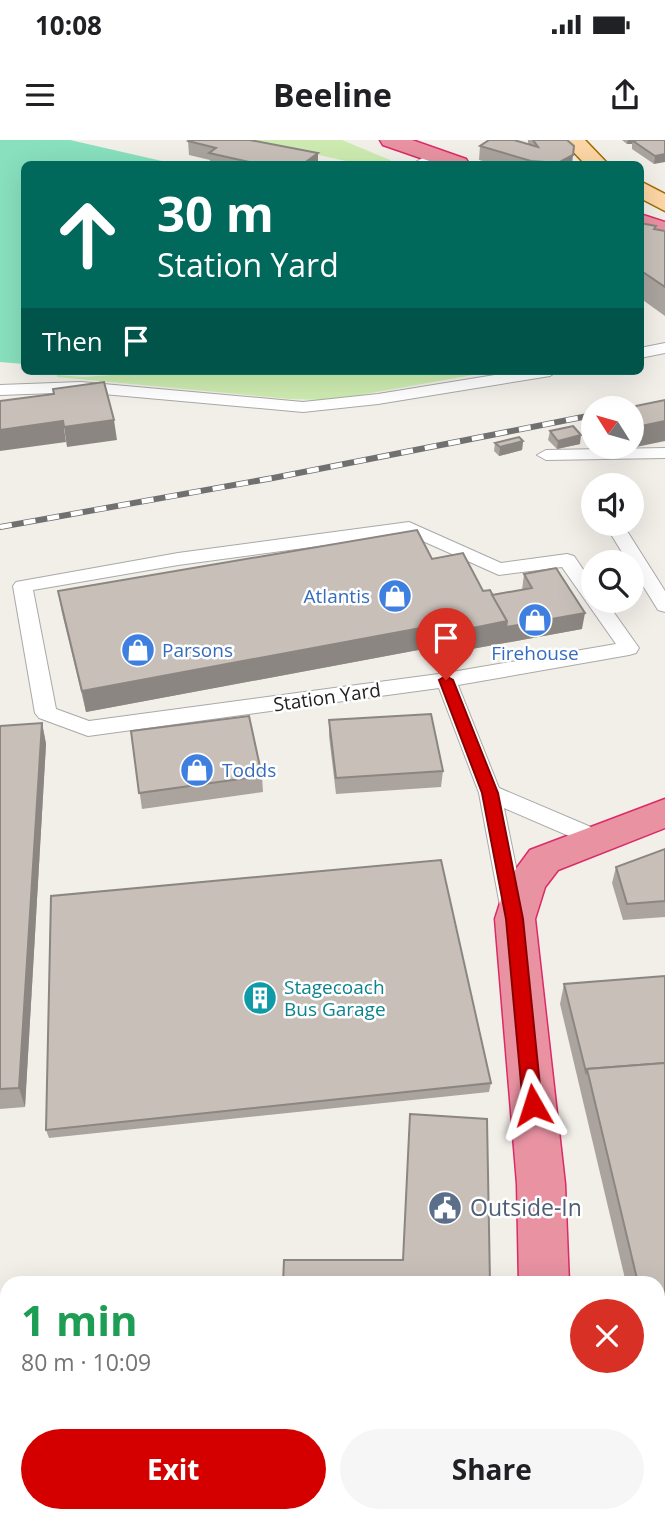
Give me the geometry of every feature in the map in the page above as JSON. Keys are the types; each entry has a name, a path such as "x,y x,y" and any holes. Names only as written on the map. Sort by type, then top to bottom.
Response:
{"highway":[{"path":"403,142 426,160"},
{"path":"644,222 665,230"},
{"path":"544,1276 541,1184 514,919 527,881 544,860 665,813"}],"main road":[{"path":"573,140 595,161"},
{"path":"644,191 665,204"}],"lane":[{"path":"644,352 665,348"},
{"path":"0,390 80,387 303,407 378,399 525,375"},
{"path":"546,454 665,453"},
{"path":"88,729 46,713 23,586 178,559 409,528 499,569 567,560 581,580"},
{"path":"621,536 665,606"},
{"name":"Station Yard","path":"88,729 446,680 629,648 604,613"},
{"path":"446,680 490,793 514,919"},
{"path":"490,793 597,839"}],"green space":[{"path":"0,140 70,140 162,161 21,161 21,364 0,362"},
{"path":"228,140 342,140 391,161 346,161"},
{"path":"57,375 473,375 324,400 289,399"}],"building":[{"path":"250,140 318,153 307,161 245,161 209,153 216,148 188,141"},
{"path":"489,140 514,140 538,147 533,140 567,140 574,146 573,155 562,161 531,161 480,146"},
{"path":"665,140 665,154 655,156 633,141"},
{"path":"644,224 665,231 665,287 644,273"},
{"path":"104,382 114,420 64,427 63,421 0,430 0,401 54,394 53,389"},
{"path":"665,400 665,421 644,425 644,404"},
{"path":"573,426 581,435 558,441 550,431"},
{"path":"519,437 523,441 500,447 495,443"},
{"path":"417,530 432,559 463,553 483,591 490,590 507,621 468,629 463,620 82,691 58,591"},
{"path":"556,568 581,607 581,613 585,613 506,627 507,621 492,595 532,588 524,574"},
{"path":"431,714 443,771 336,778 329,720"},
{"name":"Todds","path":"249,716 262,776 139,793 131,731"},
{"path":"42,723 19,1088 0,1089 0,726"},
{"path":"665,849 665,901 627,904 616,867"},
{"name":"Stagecoach Bus Garage","path":"441,860 491,1083 46,1130 51,896"},
{"path":"665,976 665,1063 587,1069 586,1072 564,984"},
{"path":"665,1063 665,1276 636,1276 587,1069"},
{"name":"Outside-In","path":"410,1114 487,1119 490,1276 283,1276 284,1260 403,1260"}],"railway":[{"path":"0,527 273,478 581,417"}],"place":[{"name":"Atlantis","path":"395,596"},
{"name":"Firehouse","path":"535,620"},
{"name":"Parsons","path":"138,650"},
{"name":"Todds","path":"197,770"},
{"name":"Stagecoach Bus Garage","path":"260,998"},
{"name":"Outside-In","path":"445,1208"}],"route":[{"path":"446,680 490,793 514,919 533,1105"}]}
